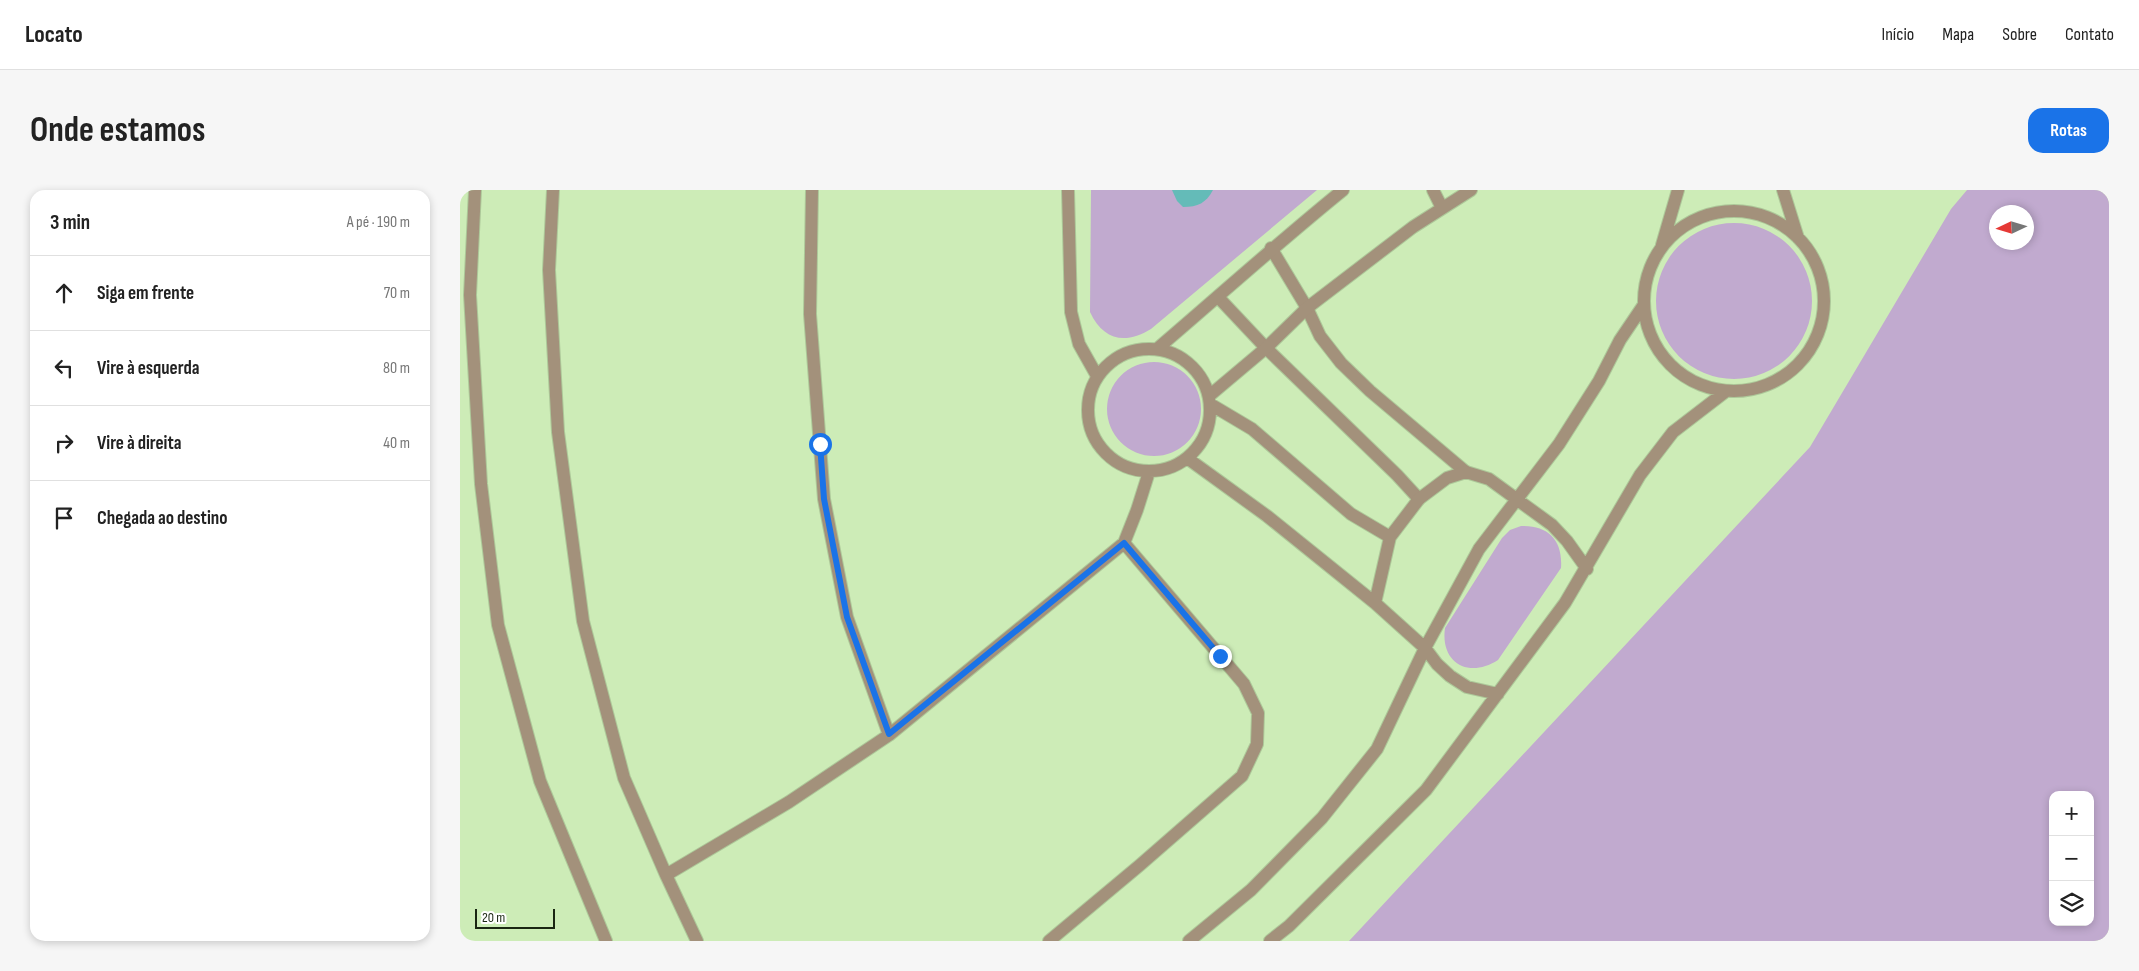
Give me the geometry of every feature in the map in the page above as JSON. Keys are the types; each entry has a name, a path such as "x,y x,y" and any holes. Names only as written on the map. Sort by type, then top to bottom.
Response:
{"street":[{"path":"475,190 465,298 481,484 498,625 540,780 606,941"},
{"path":"553,190 549,270 558,432 582,621 624,778 666,876 697,941"},
{"path":"812,190 810,314 824,499 847,617 889,734"},
{"path":"1068,190 1071,312 1080,344 1097,376"},
{"path":"1157,349 1272,248 1343,190"},
{"path":"1434,190 1442,208"},
{"path":"1210,400 1307,308 1413,227 1471,190"},
{"path":"1678,190 1662,246 1648,274 1644,306 1651,337 1668,364 1694,383 1725,392 1752,390 1778,380 1799,363 1815,341 1823,314 1823,287 1814,261 1798,238 1783,190"},
{"path":"1662,246 1681,228 1704,216 1729,211 1754,213 1762,216 1778,223 1798,238"},
{"path":"1272,248 1307,308 1320,336 1342,363 1370,391 1466,472 1488,479 1552,525 1567,541 1587,569"},
{"path":"1218,297 1266,348 1397,474 1419,500"},
{"path":"1190,941 1251,890 1322,818 1377,749 1425,648 1479,550 1559,444 1599,381 1620,340 1644,306"},
{"path":"1140,349 1157,349 1175,354 1190,364 1202,379 1210,400 1210,419 1206,434 1198,448 1187,458 1169,468 1149,472 1132,470 1104,453 1095,440 1089,424 1090,391 1097,376 1109,363 1123,354 1140,349"},
{"path":"1270,941 1289,926 1426,790 1565,603 1587,569 1640,475 1673,432 1725,392"},
{"path":"1210,400 1252,429 1351,514 1390,537"},
{"path":"1187,458 1267,516 1375,604 1425,648 1437,664 1450,676 1468,687 1498,694"},
{"path":"666,876 790,802 889,734 1124,543 1149,472"},
{"path":"1375,604 1390,537 1419,500 1447,478 1466,472"},
{"path":"1049,941 1242,776 1257,744 1258,712 1244,684 1124,543"}],"shaded area":[{"path":"1091,190 1317,190 1151,329 1132,337 1124,338 1108,334 1101,329 1090,312"},
{"path":"1967,190 2109,190 2109,941 1349,941 1810,447 1951,209"},
{"path":"1734,223 1764,229 1777,236 1789,246 1799,258 1806,271 1812,301 1806,331 1799,344 1789,356 1777,366 1764,373 1734,379 1704,373 1691,366 1679,356 1669,344 1662,331 1656,301 1662,271 1669,258 1679,246 1691,236 1704,229"},
{"path":"1154,362 1172,366 1187,376 1197,391 1201,409 1197,427 1187,442 1172,452 1154,456 1136,452 1121,442 1111,427 1107,409 1111,391 1121,376 1136,366"},
{"path":"1521,526 1539,528 1552,536 1559,549 1561,568 1498,660 1487,666 1477,668 1459,664 1452,659 1447,650 1445,628 1502,538 1510,530"}],"water":[{"path":"1172,190 1213,190 1201,203 1183,207 1177,201"}],"route":[{"path":"820,444 824,499 847,617 889,734 1124,543 1220,656"}]}
